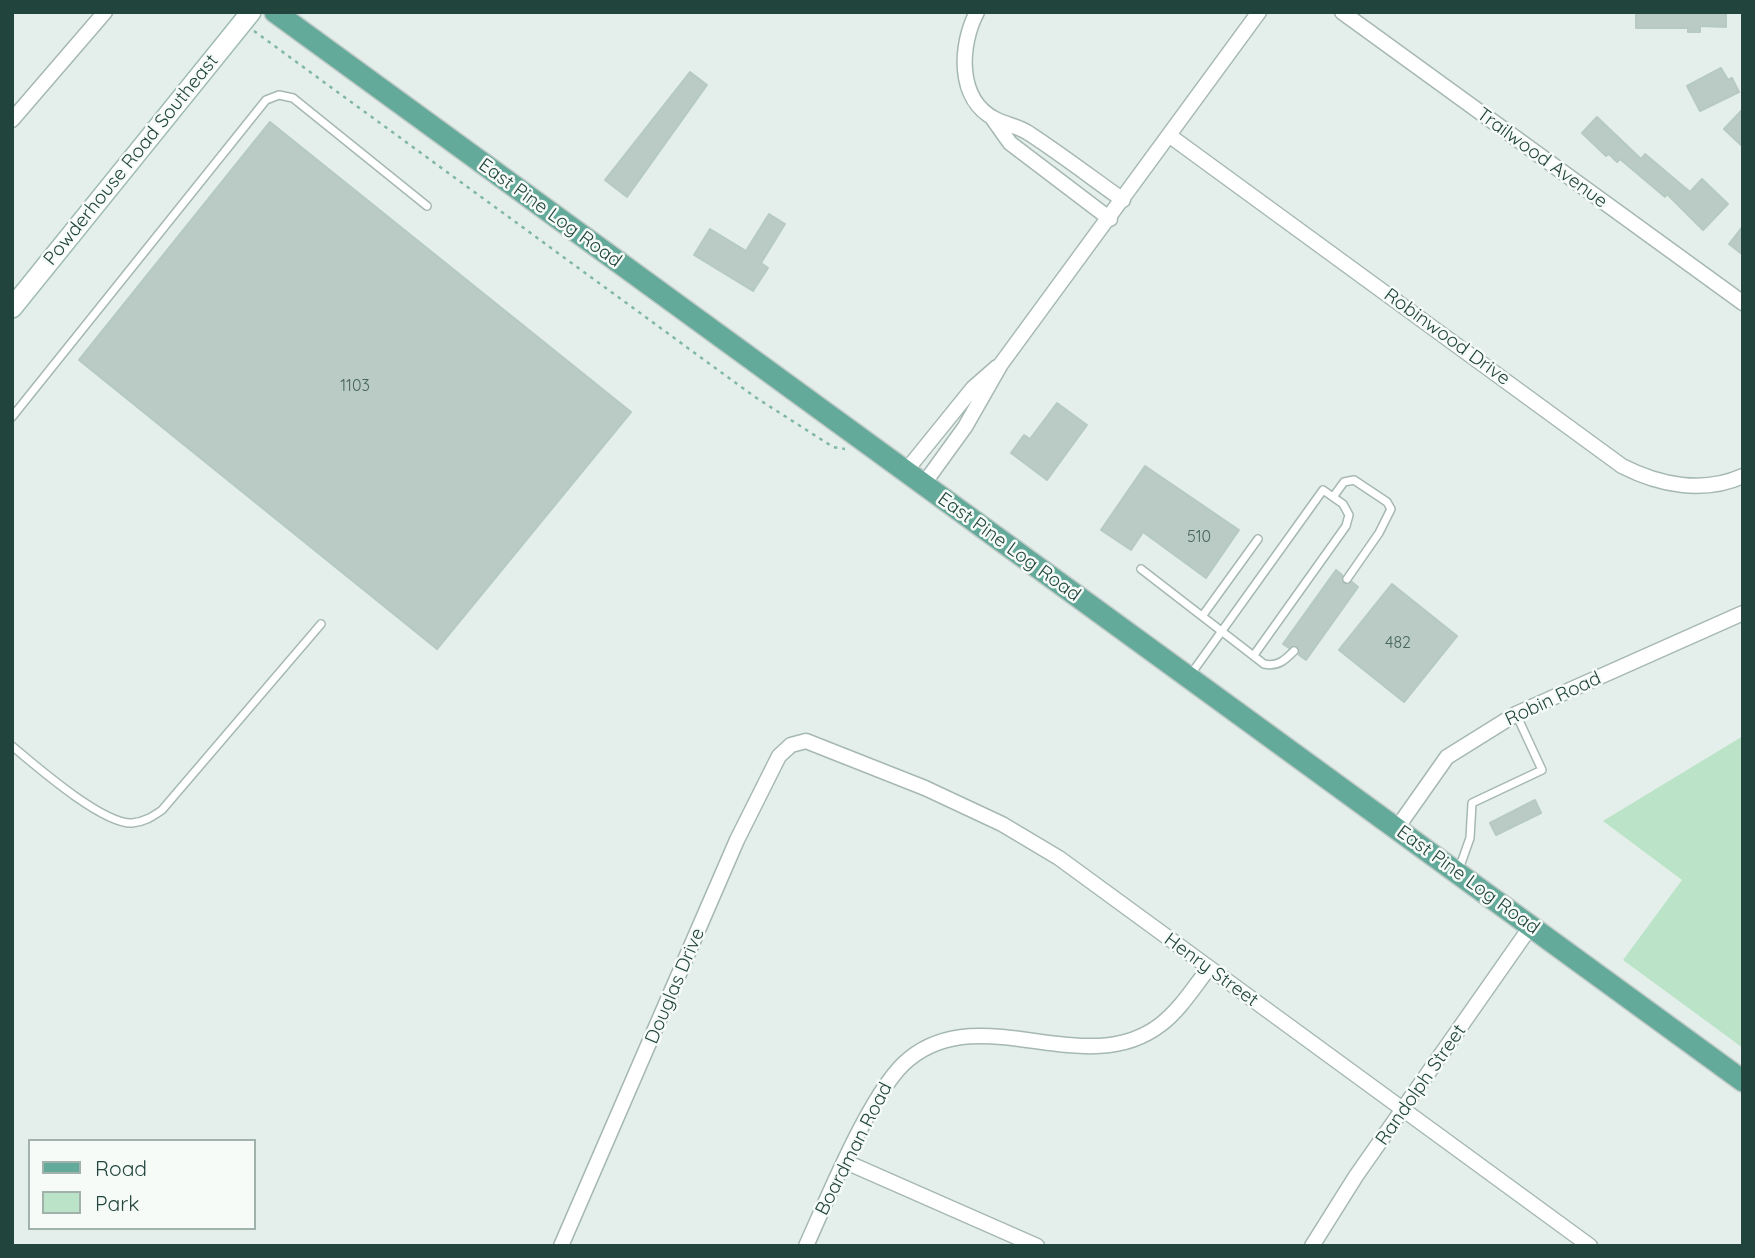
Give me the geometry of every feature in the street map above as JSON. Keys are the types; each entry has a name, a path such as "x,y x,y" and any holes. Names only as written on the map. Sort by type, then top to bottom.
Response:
{"main road":[{"name":"East Pine Log Road","path":"275,12 1743,1082"}],"street":[{"path":"12,120 105,12"},
{"path":"977,12 965,43 964,67 977,101 1010,143 1110,219"},
{"path":"923,485 965,427 1001,364 1110,219 1259,12"},
{"name":"Trailwood Avenue","path":"1342,12 1743,303"},
{"name":"Powderhouse Road Southeast","path":"12,308 247,17"},
{"path":"993,119 1026,131 1123,200"},
{"name":"Robinwood Drive","path":"1170,136 1622,466 1650,479 1682,485 1713,484 1743,476"},
{"path":"905,472 973,388 1001,364"},
{"name":"Robin Road","path":"1397,828 1447,757 1516,714 1743,613"},
{"name":"Henry Street","path":"806,741 925,788 1021,835 1086,877 1590,1246"},
{"name":"Douglas Drive","path":"561,1246 737,840 779,755 791,745 806,741"},
{"name":"Randolph Street","path":"1312,1246 1356,1176 1531,926"},
{"name":"Boardman Road","path":"807,1246 846,1161 888,1080 920,1051 946,1039 975,1035 1058,1044 1120,1043 1147,1033 1173,1014 1209,968"},
{"path":"846,1161 1037,1246"}],"lane":[{"path":"12,416 266,100 279,95 293,98 427,206"},
{"path":"1333,497 1344,482 1354,480 1387,502 1391,509 1384,526 1348,579"},
{"path":"1188,677 1323,490 1343,504 1349,515 1346,526 1254,655"},
{"path":"1203,615 1258,540"},
{"path":"1141,569 1264,664 1272,666 1294,651"},
{"path":"12,746 56,782 110,818 129,823 147,820 162,810 321,624"},
{"path":"1458,873 1470,838 1472,803 1542,770 1516,714"}],"path":[{"path":"247,17 786,419 833,447 880,453"}],"green space":[{"path":"1743,736 1743,1048 1623,960 1682,880 1603,821"}],"building":[{"path":"1636,12 1726,12 1726,27 1700,26 1700,32 1688,32 1688,28 1636,28"},
{"path":"1721,68 1728,80 1732,78 1739,92 1700,111 1687,86"},
{"path":"690,72 707,85 627,197 605,180"},
{"path":"1743,109 1743,147 1724,129"},
{"path":"1597,117 1641,159 1645,154 1690,192 1702,179 1728,204 1703,230 1667,194 1665,197 1620,159 1617,162 1609,154 1606,156 1582,133"},
{"path":"270,122 631,412 437,649 79,360"},
{"path":"769,214 785,224 761,263 768,268 753,291 694,255 710,229 746,251"},
{"path":"1743,226 1743,255 1729,244"},
{"path":"1057,403 1087,425 1047,480 1011,453 1024,435 1030,439"},
{"path":"1145,466 1239,530 1206,578 1143,532 1131,550 1101,530"},
{"path":"1336,570 1342,575 1343,584 1352,582 1358,587 1306,660 1299,655 1298,646 1289,648 1283,644"},
{"path":"1392,584 1457,636 1404,702 1339,650"},
{"path":"1535,800 1541,813 1496,835 1490,823"}]}
